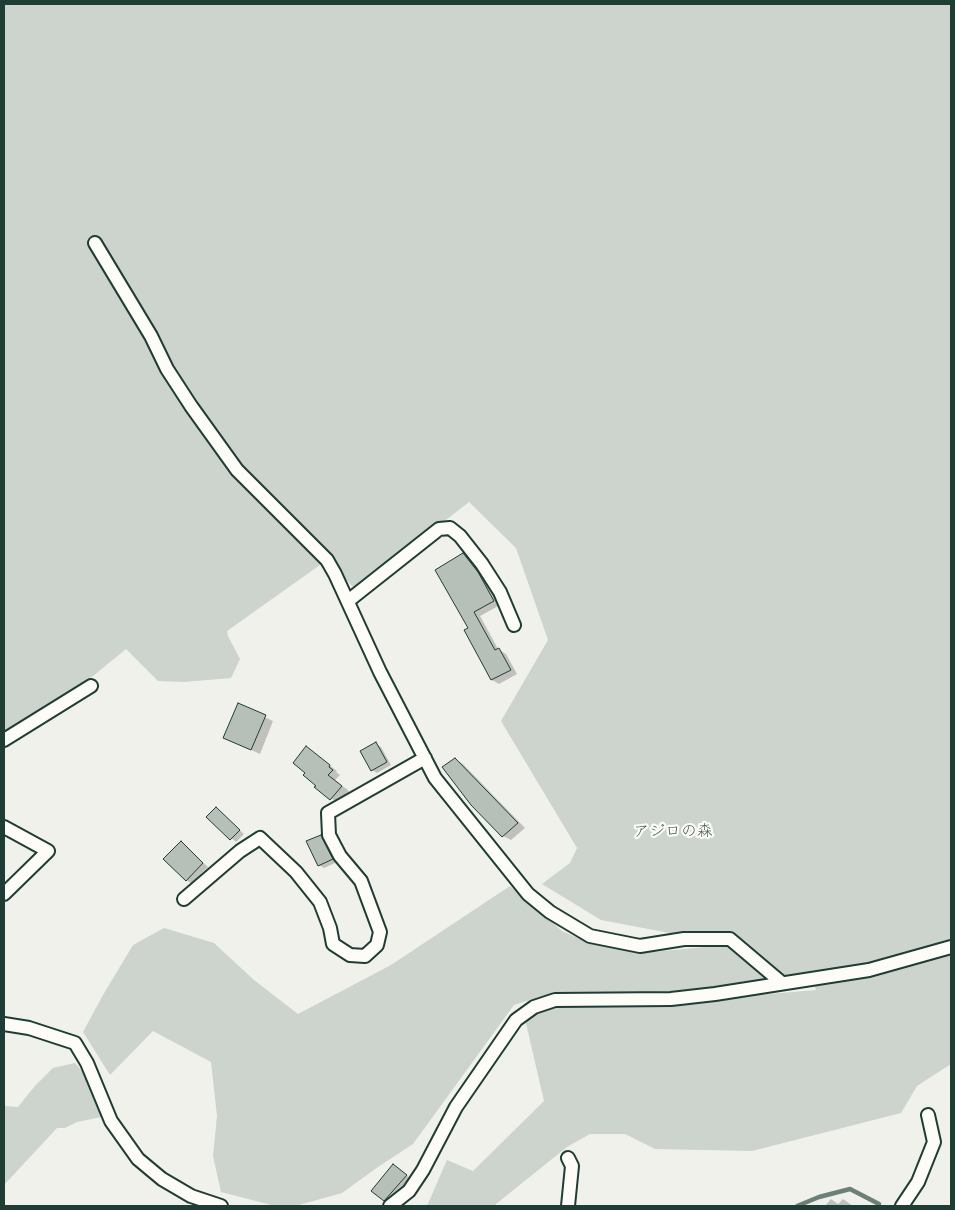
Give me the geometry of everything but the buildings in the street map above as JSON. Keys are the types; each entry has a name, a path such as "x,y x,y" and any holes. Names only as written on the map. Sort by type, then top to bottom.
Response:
{"street":[{"path":"95,243 151,336 167,369 237,470 327,560 380,672 435,778 528,894 550,912 590,936 640,946 684,939 730,938 782,983"},
{"path":"348,601 439,528 450,528 460,536 482,564 500,592 514,625"},
{"path":"4,740 91,686"},
{"path":"184,899 240,850 260,838 296,872 320,902 330,928 333,944 350,955 365,956 377,945 380,932 361,881 340,856 329,835 328,813 425,758"},
{"path":"4,827 48,851 4,894"},
{"path":"390,1206 409,1192 424,1170 456,1107 516,1020 534,1007 555,1000 671,999 697,996 869,970 951,947"},
{"path":"4,1024 29,1028 75,1043 87,1064 111,1121 138,1159 162,1179 191,1196 221,1206"},
{"path":"902,1206 918,1182 934,1142 928,1115"},
{"path":"568,1158 572,1166 568,1206"}],"green space":[{"name":"アジロの森","path":"4,4 951,4 951,1064 917,1086 901,1113 752,1151 655,1149 625,1134 590,1134 567,1147 496,1204 496,1206 427,1206 447,1160 473,1171 544,1101 525,1019 555,1005 664,1003 816,990 810,973 785,977 752,949 723,931 675,934 601,920 542,884 570,863 577,848 501,721 548,640 516,548 469,502 356,590 327,560 227,631 240,659 231,678 184,682 158,681 126,649 93,676 4,731"},
{"path":"510,886 562,931 591,944 642,953 726,945 771,982 704,990 625,993 555,992 514,1005 413,1144 342,1193 295,1206 275,1206 221,1192 213,1156 217,1116 211,1062 153,1031 110,1075 83,1032 133,945 164,928 214,943 254,980 298,1014 391,965"},
{"path":"75,1063 87,1077 101,1107 101,1117 77,1122 65,1128 57,1128 4,1185 4,1106 18,1107 53,1068"}],"waterway":[{"path":"797,1206 819,1197 850,1189 879,1204"}]}
